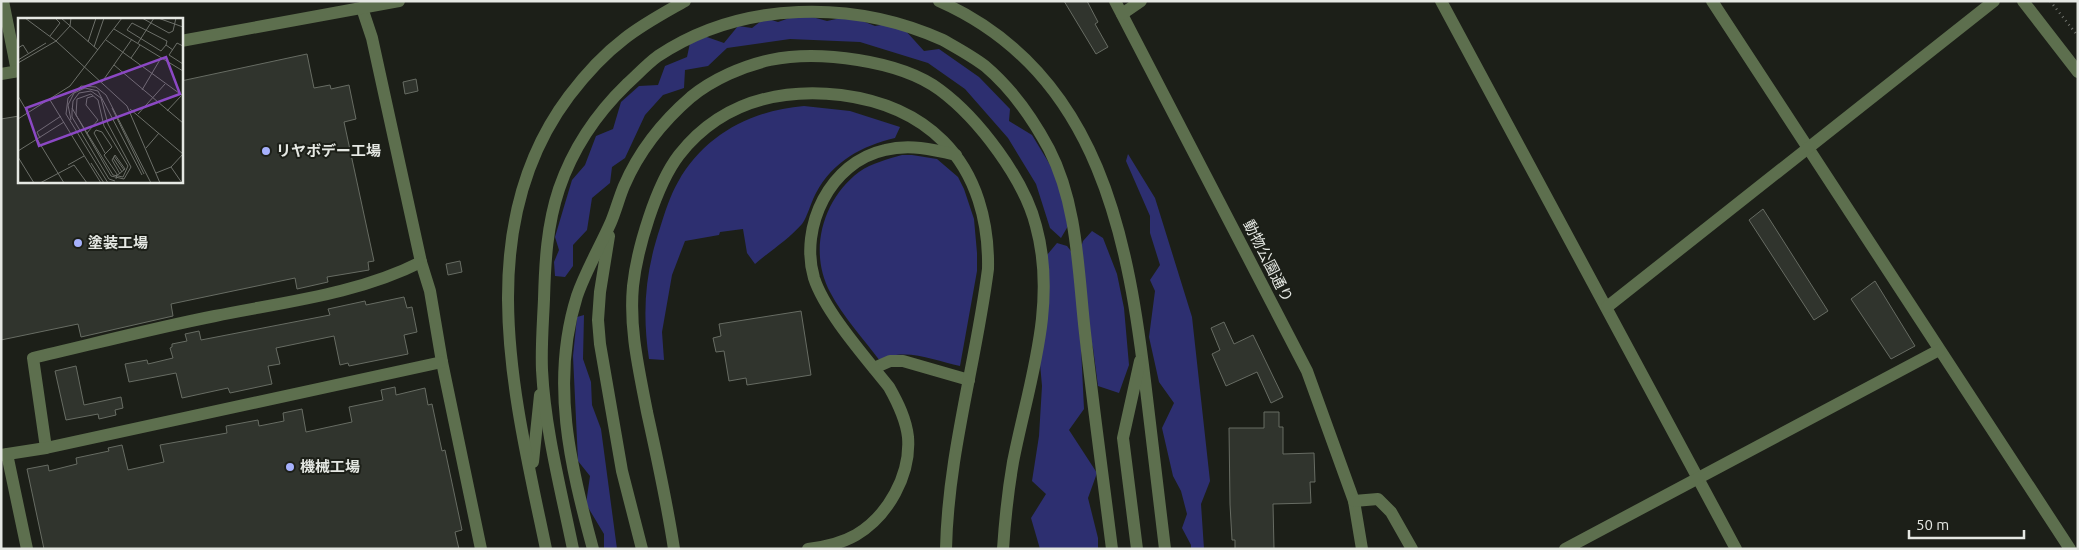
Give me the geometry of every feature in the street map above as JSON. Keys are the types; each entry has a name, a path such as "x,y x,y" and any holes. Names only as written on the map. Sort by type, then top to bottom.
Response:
{"street":[{"path":"1,74 18,71 3,1"},
{"path":"182,41 399,1"},
{"path":"546,549 511,351 508,294 512,233 523,186 538,147 549,126 578,84 622,40 647,22 685,1"},
{"path":"939,1 986,27 1017,52 1041,75 1069,112 1100,172 1112,202 1129,271 1142,351 1165,549"},
{"name":"動物公園通り","path":"1114,1 1307,371 1354,501 1362,549"},
{"path":"1122,14 1141,1"},
{"path":"1442,1 1736,549"},
{"path":"1712,1 2070,549"},
{"path":"1607,307 1994,1"},
{"path":"2023,1 2078,72"},
{"path":"532,478 542,370 546,252 550,220 572,157 591,125 609,101 655,59 701,31 730,20 785,8 814,7 859,11 902,21 941,39 985,66 1011,92 1033,122 1050,151 1062,181 1071,215 1112,549"},
{"path":"362,8 372,38 421,262 430,291 442,362 481,549"},
{"path":"593,549 568,448 564,392 567,338 585,273 612,221 624,187 640,154 656,132 694,95 738,70 771,60 806,56 843,58 872,63 902,71 938,88 966,112 985,132 1002,157 1026,200 1036,226 1041,251 1042,310 1040,340 1008,488 1003,549"},
{"path":"674,549 669,513 635,353 632,322 634,284 651,212 667,173 678,156 701,132 740,107 756,101 784,94 818,93 869,100 903,111 931,129 956,155 966,171 982,208 988,254 984,298 955,451 946,549"},
{"path":"808,549 839,543 855,535 870,526 884,511 894,495 902,476 907,457 908,438 905,423 889,387 834,316 822,298 814,280 810,262 813,224 825,195 854,164 867,156 884,150 903,147 924,147 956,155"},
{"path":"612,221 600,292 598,320 600,344 622,471 642,549"},
{"path":"46,448 33,358 210,317 336,292 395,275 421,262"},
{"path":"1565,549 1939,350"},
{"path":"1137,549 1123,438 1142,351"},
{"path":"874,368 890,361 903,361 969,380"},
{"path":"27,549 4,455 46,448 442,362"},
{"path":"542,370 552,453 573,549"},
{"path":"1354,501 1378,499 1391,512 1412,549"}],"path":[{"path":"2050,1 2078,36"}],"shaded area":[{"path":"801,14 827,21 850,16 875,26 887,24 905,30 924,51 939,49 979,77 1010,109 1009,121 1032,135 1058,178 1068,226 1061,238 1050,228 1036,184 1008,138 965,89 928,63 860,42 790,39 727,48 708,66 685,70 684,88 663,95 645,115 625,158 612,167 610,183 592,198 587,230 573,245 573,266 565,277 555,276 554,262 559,250 555,237 572,180 585,165 596,136 613,129 621,102 639,86 658,85 665,66 687,57 690,43 704,36 724,43 738,26 752,28 765,18 778,22"},
{"path":"804,106 850,111 900,127 895,138 860,150 831,172 816,193 802,224 755,264 747,253 743,229 720,232 719,235 685,241 672,275 662,332 664,360 649,359 645,309 648,277 662,222 678,182 701,151 731,128 748,119 766,113"},
{"path":"1128,154 1155,198 1192,317 1210,481 1201,504 1204,549 1191,549 1191,545 1182,528 1187,514 1181,491 1173,476 1162,428 1174,403 1159,382 1149,337 1155,291 1150,280 1160,265 1150,233 1150,216 1126,161"},
{"path":"902,155 937,159 958,177 974,219 977,271 960,366 909,355 889,357 880,361 841,310 823,276 820,260 820,243 828,211 836,196 859,172 880,162"},
{"path":"1092,231 1103,238 1117,274 1124,308 1129,365 1119,393 1098,386 1093,348 1079,307 1084,409 1069,430 1097,473 1088,498 1098,538 1098,549 1040,549 1031,518 1046,494 1032,481 1039,436 1042,386 1037,330 1047,255 1057,243 1067,246 1074,255 1079,254 1083,241"},
{"path":"584,315 583,359 591,382 592,405 601,429 617,549 604,549 604,534 586,504 590,476 578,461 573,356 577,317"}],"building":[{"path":"1064,1 1087,1 1098,22 1095,24 1108,47 1096,54"},
{"name":"リヤボデー工場","path":"307,54 314,88 330,85 331,89 349,85 356,119 344,122 374,261 368,262 369,270 327,277 328,282 297,289 295,278 171,304 173,316 81,337 78,324 1,340 1,119 18,116 18,182 182,182 182,81"},
{"path":"416,79 418,91 405,94 403,82"},
{"path":"1763,209 1828,311 1814,320 1749,220"},
{"path":"460,261 462,272 448,275 446,264"},
{"path":"1875,281 1915,346 1891,359 1851,299"},
{"path":"404,297 407,308 412,307 417,332 404,335 408,354 349,366 348,363 340,365 334,336 276,348 280,364 268,366 272,384 230,393 228,388 182,398 176,373 129,382 125,364 147,360 148,364 173,358 170,348 172,344 187,341 185,334 199,331 201,340 330,315 328,309 365,301 366,305"},
{"path":"801,311 811,375 747,385 746,378 729,381 724,351 716,352 713,338 721,336 719,324"},
{"path":"1224,322 1234,344 1253,335 1283,397 1271,403 1257,372 1226,386 1212,354 1220,350 1211,328"},
{"path":"76,366 84,405 121,397 123,408 115,410 116,415 99,419 98,414 66,420 55,371"},
{"name":"機械工場","path":"395,387 396,395 425,388 428,405 432,404 442,451 445,450 462,530 455,532 459,549 44,549 27,469 48,465 49,471 77,464 76,458 109,451 108,448 122,445 128,470 164,462 160,445 227,433 226,426 258,420 259,426 284,421 283,413 302,409 306,432 352,422 349,407 383,400 381,390"},
{"path":"1264,412 1279,412 1279,427 1283,427 1283,454 1314,453 1315,482 1310,482 1311,503 1273,504 1274,549 1235,549 1235,540 1232,540 1230,504 1229,428 1264,428"}],"place":[{"name":"リヤボデー工場","path":"266,151"},
{"name":"塗装工場","path":"78,243"},
{"name":"機械工場","path":"290,467"}]}
